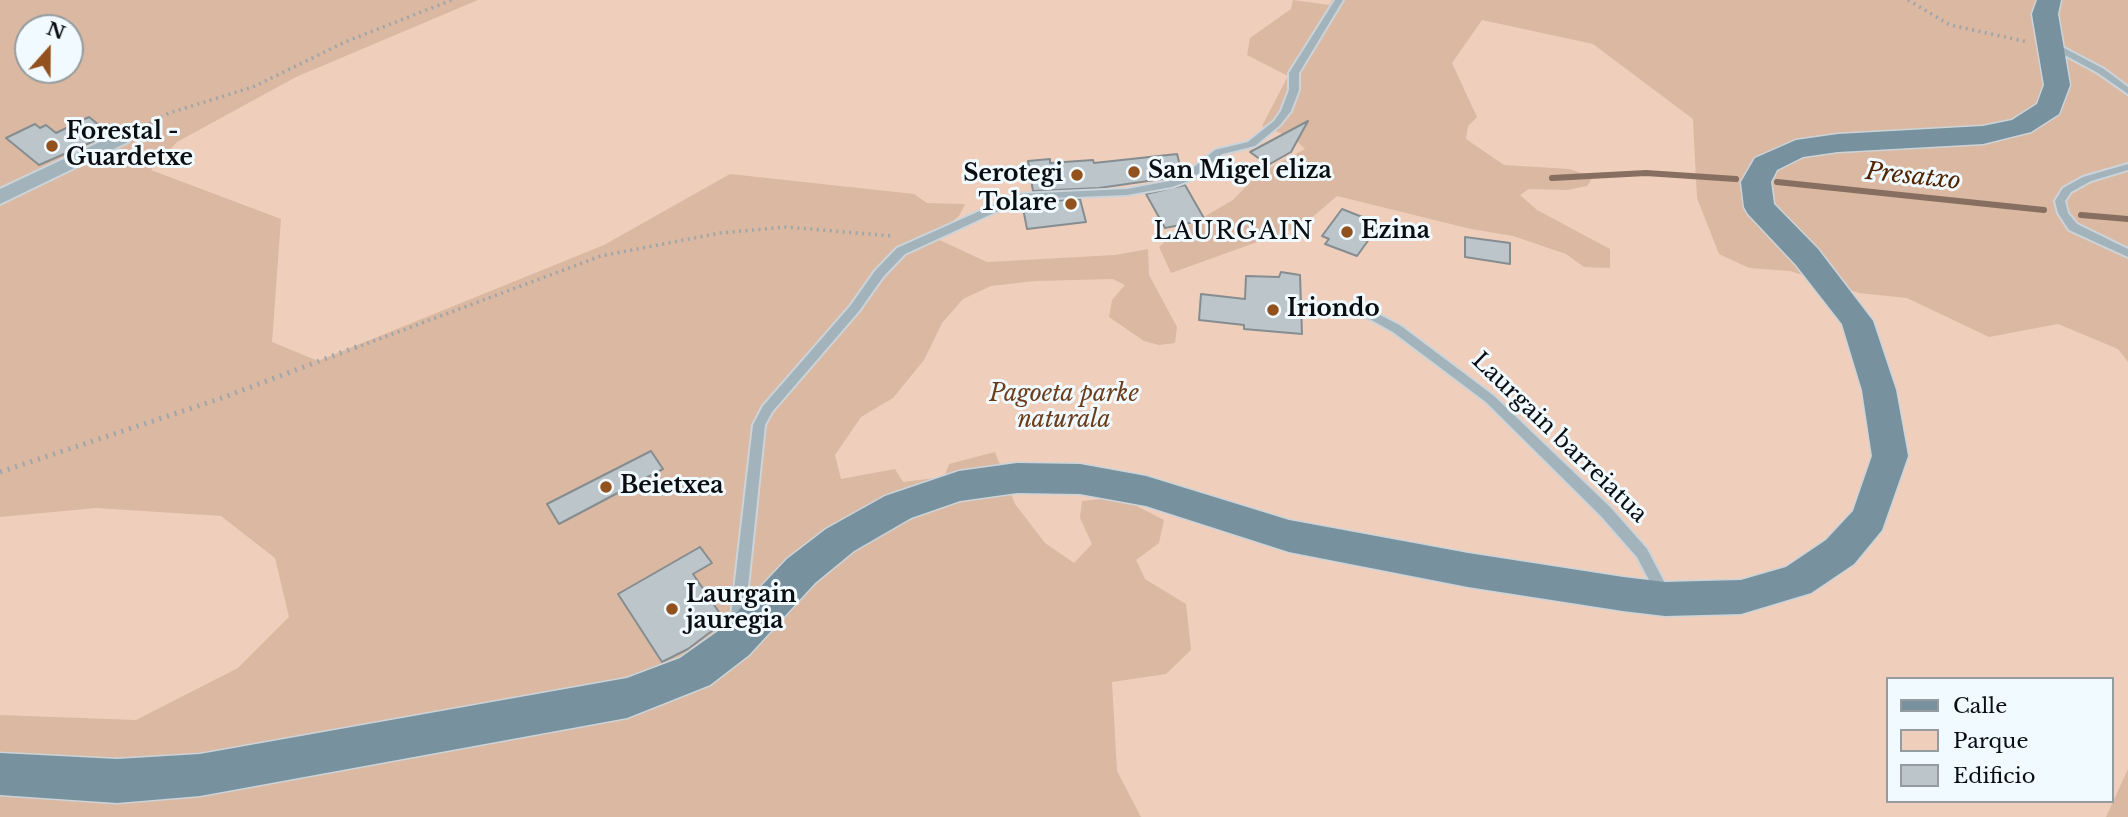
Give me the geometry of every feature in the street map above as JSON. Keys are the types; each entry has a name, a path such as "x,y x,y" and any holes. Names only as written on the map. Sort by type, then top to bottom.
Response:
{"main road":[{"path":"0,774 117,781 200,775 627,698 695,672 735,642 801,571 839,540 898,507 959,486 1017,478 1080,479 1133,489 1289,536 1468,569 1665,599 1741,597 1797,581 1840,552 1869,519 1890,456 1879,390 1857,321 1807,257 1759,207 1756,182 1765,164 1796,149 1983,135 2021,126 2049,108 2057,85 2045,15 2049,0"}],"street":[{"path":"0,197 121,138"}],"lane":[{"path":"735,642 759,425 767,409 855,308 879,274 901,251 1022,196 1127,192 1172,184 1187,177 1219,152 1251,144 1278,123 1286,111 1297,68 1339,0"},
{"path":"2050,44 2101,71 2128,91"},
{"path":"2128,167 2087,179 2067,190 2060,201 2063,214 2073,227 2093,239 2128,253"},
{"name":"Laurgain barreiatua","path":"1363,310 1397,329 1490,400 1605,511 1642,553 1665,599"}],"path":[{"path":"121,138 169,113 253,87 345,42 452,0"},
{"path":"1908,0 1950,24 2014,40 2050,44"},
{"path":"0,472 219,399 601,256 720,233 786,227 876,236 932,237"}],"green space":[{"name":"Pagoeta parke naturala","path":"0,0 2128,0 2128,817 0,817"}],"shaded area":[{"path":"0,0 478,0 296,77 177,142 151,170 281,219 272,342 318,361 604,245 730,174 914,194 927,203 965,204 959,216 933,237 987,262 1115,255 1148,249 1149,275 1177,327 1175,343 1159,345 1144,341 1109,317 1112,300 1125,285 1113,279 1035,281 991,286 963,299 942,323 924,360 893,398 861,417 835,455 841,479 895,469 903,482 944,477 949,464 995,452 1015,504 1045,543 1074,563 1092,544 1080,518 1082,501 1119,497 1164,520 1159,543 1136,560 1145,579 1186,604 1191,650 1166,674 1112,682 1117,771 1141,817 0,817 0,715 136,720 238,668 289,617 275,558 221,516 96,508 0,517"},
{"path":"1293,0 1329,5 1332,0 2128,0 2128,362 2118,349 2058,324 1989,337 1907,298 1859,293 1790,271 1749,268 1719,254 1697,198 1693,119 1593,44 1482,20 1452,63 1477,117 1468,126 1466,139 1504,165 1569,169 1593,177 1587,186 1567,190 1529,189 1520,195 1537,210 1610,249 1610,268 1584,267 1566,254 1513,236 1471,229 1337,196 1302,226 1171,273 1159,247 1171,236 1233,200 1257,175 1305,149 1294,138 1262,126 1288,76 1247,55 1250,38 1291,9"},
{"path":"2128,769 2128,817 2106,817"}],"building":[{"name":"Forestal - Guardetxe","path":"89,117 110,134 39,165 6,138 35,124 40,128 46,125 56,133"},
{"path":"1308,121 1291,152 1268,165 1250,152"},
{"path":"1177,154 1182,173 1169,178 1099,188 1033,191 1028,161 1050,159 1050,163 1093,160 1094,163"},
{"path":"1185,185 1205,220 1165,228 1146,194"},
{"name":"Tolare","path":"1080,199 1086,222 1027,229 1022,203"},
{"name":"Ezina","path":"1342,209 1380,224 1357,256 1325,244 1329,239 1322,236"},
{"path":"1465,237 1510,243 1510,264 1465,257"},
{"name":"Iriondo","path":"1281,272 1300,275 1302,334 1244,329 1244,325 1199,320 1201,294 1245,299 1246,276 1279,277"},
{"name":"Beietxea","path":"651,451 663,469 559,524 547,504"},
{"name":"Laurgain jauregia","path":"700,547 712,563 693,574 725,621 688,649 662,662 618,594"}],"waterway":[{"name":"Presatxo","path":"1552,178 1646,173 1736,179"},
{"name":"Presatxo","path":"1777,182 2044,210"},
{"path":"2081,215 2128,219"}],"place":[{"name":"Forestal - Guardetxe","path":"52,146"},
{"name":"San Migel eliza","path":"1134,172"},
{"name":"Serotegi","path":"1077,175"},
{"name":"Tolare","path":"1071,204"},
{"name":"Ezina","path":"1347,232"},
{"name":"Iriondo","path":"1273,310"},
{"name":"Beietxea","path":"606,487"},
{"name":"Laurgain jauregia","path":"672,609"}],"district":[{"name":"LAURGAIN","path":"1234,232"}]}
